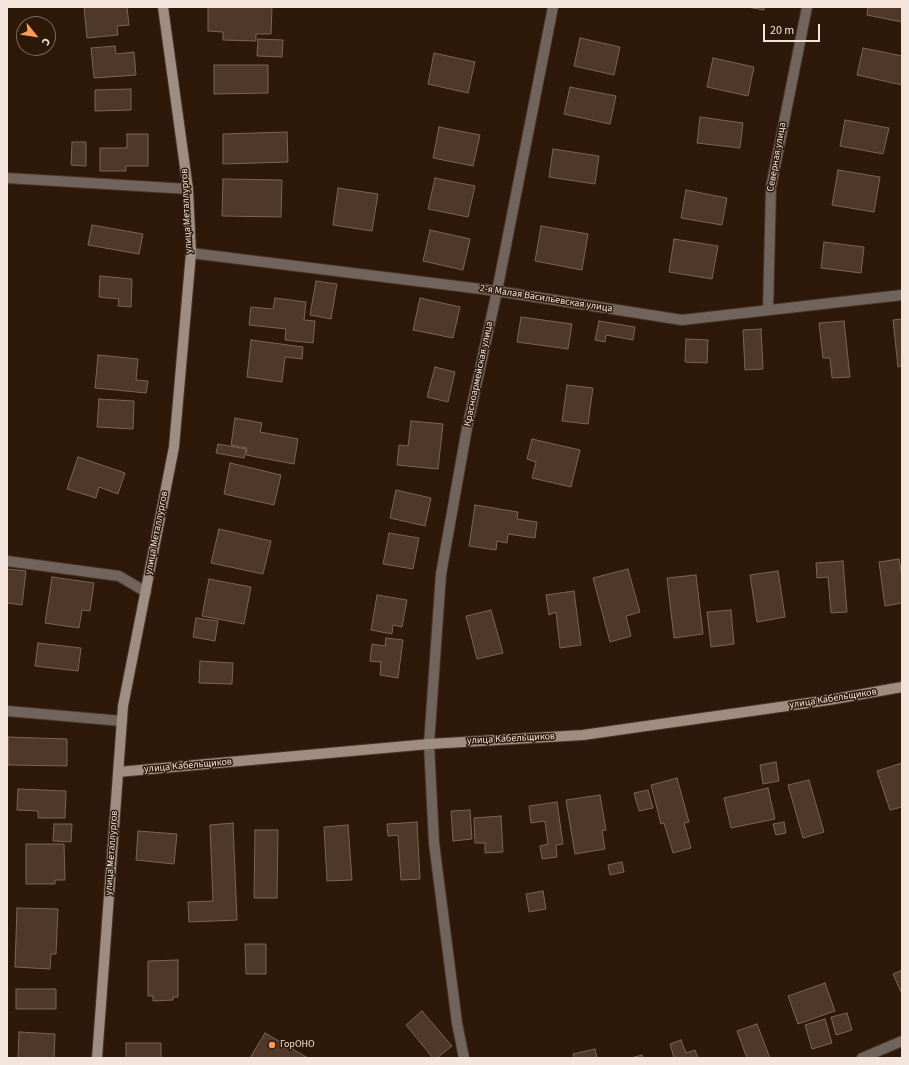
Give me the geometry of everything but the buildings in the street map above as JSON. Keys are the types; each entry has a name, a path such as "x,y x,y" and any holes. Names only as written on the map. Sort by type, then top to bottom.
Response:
{"main road":[{"name":"улица Металлургов","path":"97,1058 123,706 174,447 191,253 188,189 163,7"},
{"name":"улица Кабельщиков","path":"118,772 428,744 583,735 829,700 902,687"}],"street":[{"name":"Красноармейская улица","path":"464,1058 457,1023 434,843 428,744 441,574 467,428 497,291 553,7"},
{"name":"Северная улица","path":"768,310 771,187 807,7"},
{"path":"7,178 188,189"},
{"name":"2-я Малая Васильевская улица","path":"191,253 497,291 682,320 902,295"},
{"path":"7,561 119,576 146,592"},
{"path":"7,712 122,721"},
{"path":"862,1058 902,1041"}],"place":[{"name":"ГорОНО","path":"272,1045"}]}
